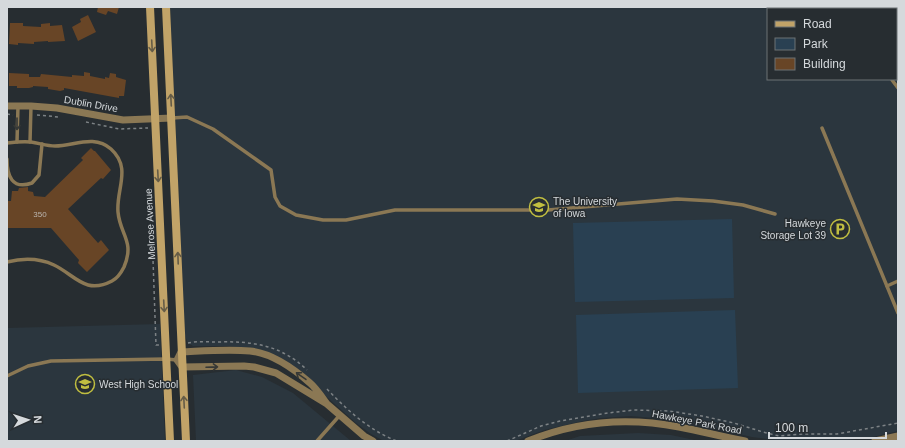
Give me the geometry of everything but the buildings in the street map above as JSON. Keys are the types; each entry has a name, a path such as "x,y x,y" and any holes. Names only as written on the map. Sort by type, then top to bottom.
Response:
{"main road":[{"name":"Melrose Avenue","path":"150,7 170,441"},
{"path":"166,7 186,441"}],"street":[{"name":"Dublin Drive","path":"7,106 30,106 80,112 122,120 172,118"},
{"path":"328,404 285,378 265,370 244,366 182,367 177,360 182,352 241,350 269,356 286,365 310,383 328,404 364,436 373,441"},
{"name":"Hawkeye Park Road","path":"528,441 571,427 605,422 631,421 649,422 679,427 745,441"},
{"path":"875,441 898,436"}],"lane":[{"path":"892,80 898,88"},
{"path":"17,142 18,106"},
{"path":"30,106 30,142"},
{"path":"172,118 187,117 213,129 271,170 275,197 280,206 296,215 310,218 324,220 346,220 395,210 548,210 677,199 743,205 775,214"},
{"path":"822,128 898,313"},
{"path":"7,143 30,142 63,146 85,141 96,142 108,147 118,157 123,173 118,203 118,214 128,244 126,261 118,277 112,281 102,284 93,285 81,283 47,262 25,259 7,262"},
{"path":"7,159 9,176 13,182 20,185 32,183 39,175 42,144"},
{"path":"887,286 898,281"},
{"path":"7,376 28,366 51,361 177,360"},
{"path":"317,441 340,415"}],"path":[{"path":"7,114 18,115"},
{"path":"30,115 62,117"},
{"path":"81,121 119,129 148,128"}],"shaded area":[{"name":"The University of Iowa","path":"170,7 898,7 898,431 873,437 840,441 782,441 752,437 676,420 631,416 583,421 544,430 515,441 384,441 356,423 300,373 253,349 227,346 193,346 188,343 185,336"},
{"name":"West High School","path":"160,324 165,441 7,441 7,328"},
{"path":"236,370 262,377 293,393 351,441 196,441 193,375"},
{"path":"638,433 671,435 699,441 565,441 580,436"}],"green space":[{"path":"732,219 734,298 575,302 573,223"},
{"path":"735,310 738,388 578,393 576,315"}],"place":[{"name":"The University of Iowa","path":"539,207"},
{"name":"Hawkeye Storage Lot 39","path":"840,229"},
{"name":"West High School","path":"85,384"}]}
